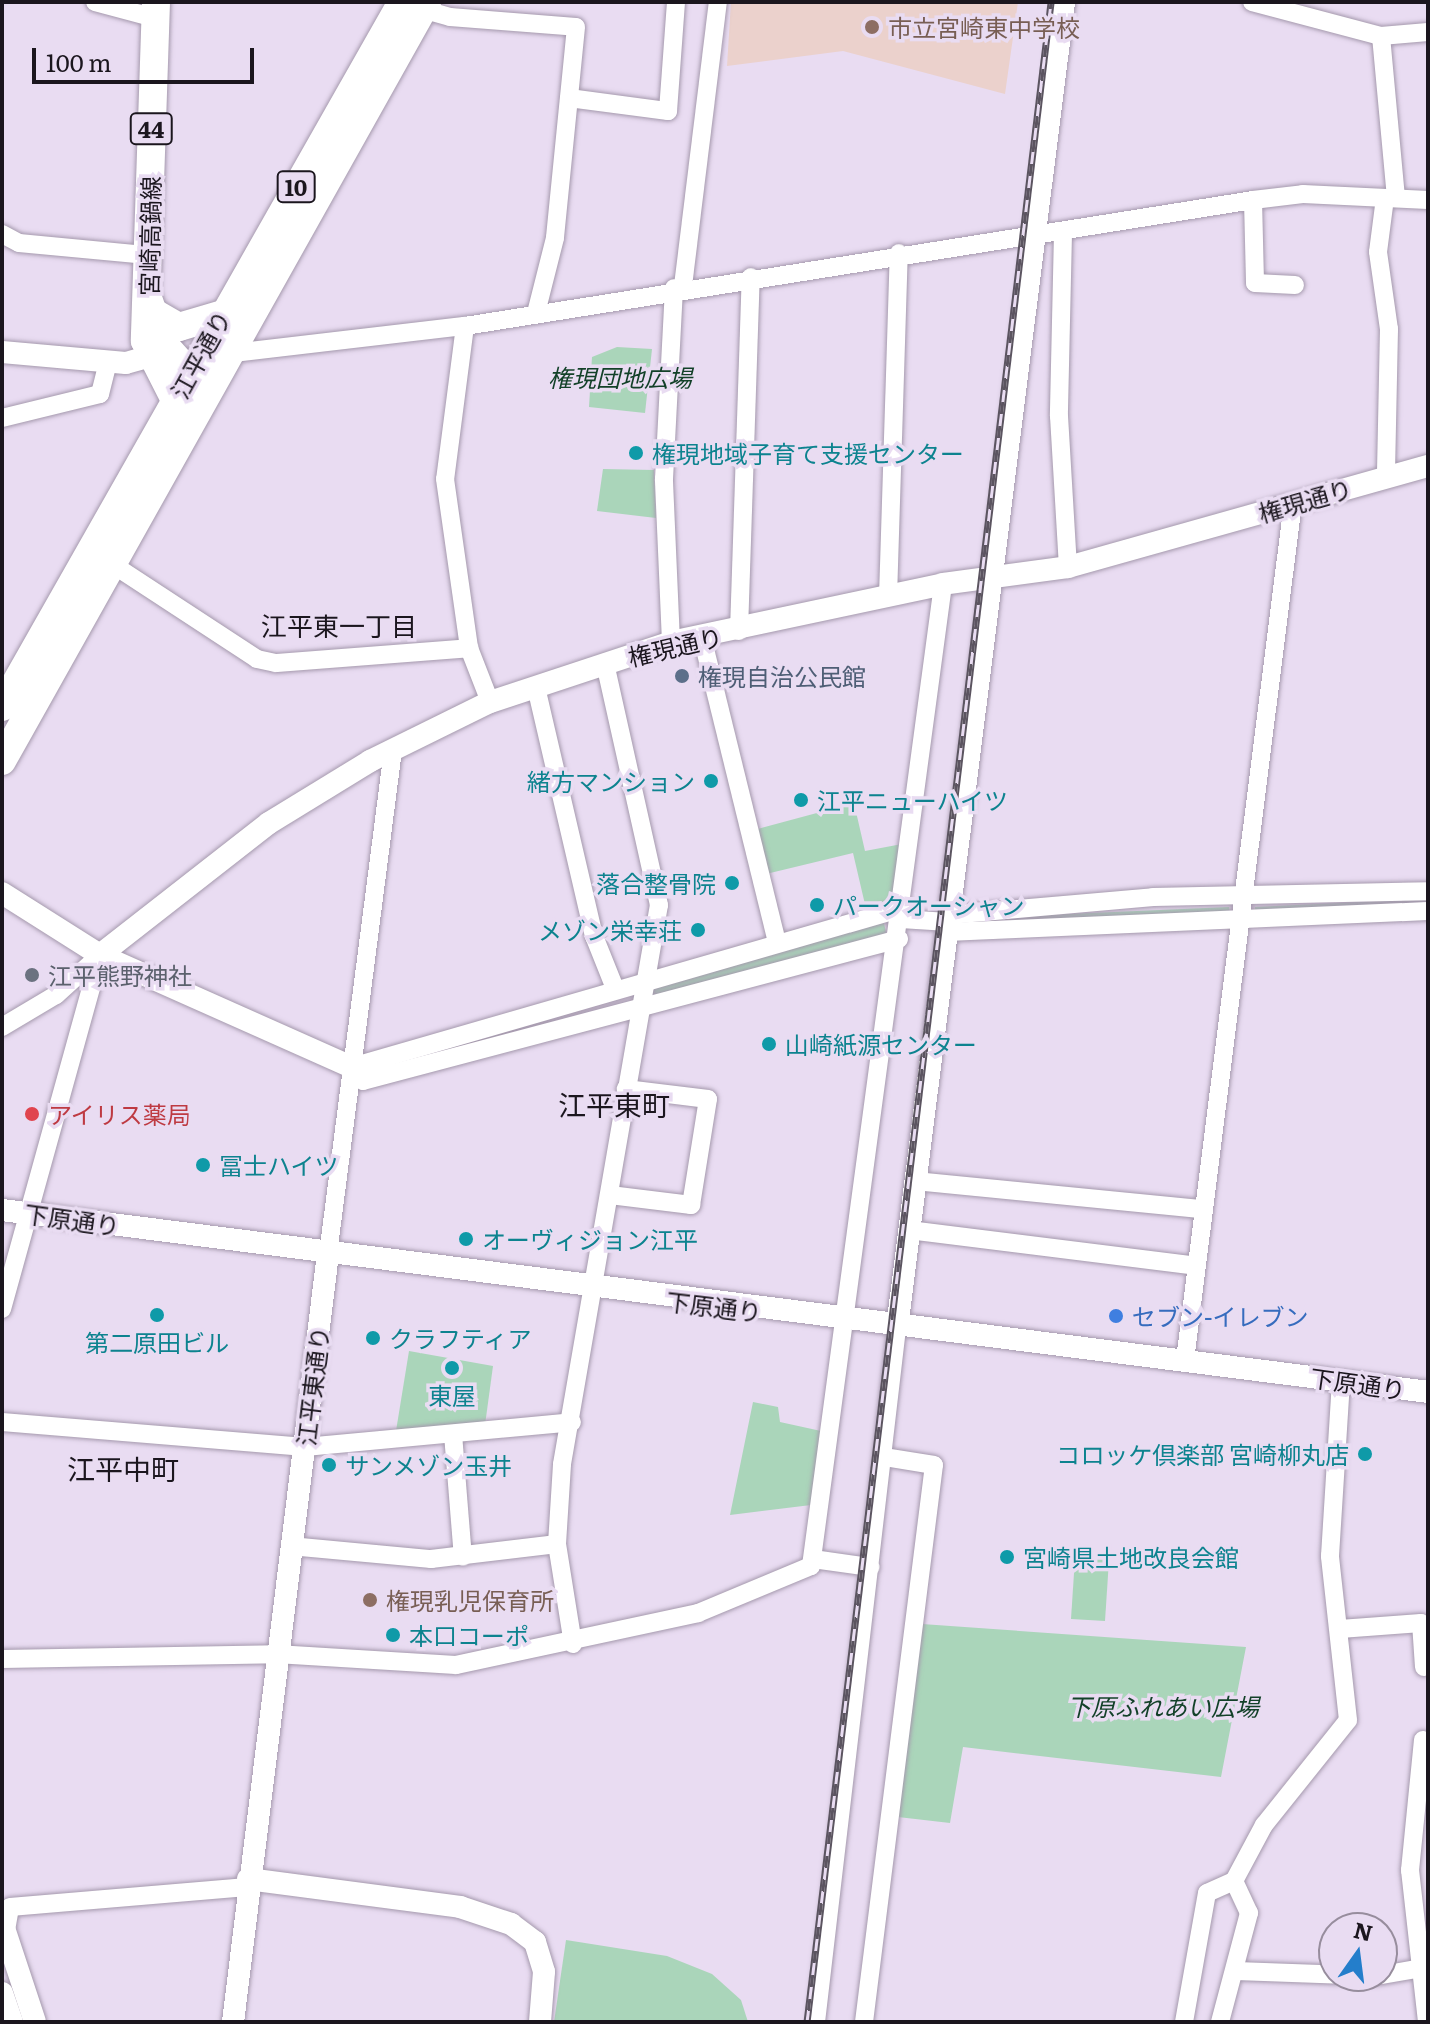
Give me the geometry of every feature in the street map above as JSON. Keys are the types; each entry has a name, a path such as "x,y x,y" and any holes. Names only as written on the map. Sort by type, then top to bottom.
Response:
{"main road":[{"name":"江平通り","path":"189,372 411,3"},
{"name":"江平通り","path":"225,354 411,3"},
{"name":"宮崎高鍋線","path":"155,10 147,325 151,356 186,401"},
{"path":"147,295 153,312 179,327 223,314"},
{"name":"宮崎高鍋線","path":"147,325 189,372 186,401"},
{"name":"10","path":"186,401 225,354"},
{"name":"江平通り","path":"2,761 112,564 186,401"},
{"name":"江平通り","path":"2,707 186,401"}],"street":[{"path":"95,2 155,10"},
{"path":"569,98 668,111 676,2"},
{"path":"671,642 664,479 678,287 718,2"},
{"path":"816,2022 915,1181 1064,2"},
{"path":"1252,2 1312,9 1381,36 1428,32"},
{"path":"411,3 576,27 555,238 536,313"},
{"path":"1381,36 1390,197 1378,252 1389,329 1386,477"},
{"path":"225,354 465,326 678,287 899,253 1063,233 1253,200 1390,197 1428,200"},
{"path":"1253,200 1255,283 1295,285"},
{"path":"1063,233 1059,416 1068,567"},
{"path":"2,234 19,243 147,255"},
{"path":"888,597 899,253"},
{"path":"739,631 751,277"},
{"path":"465,326 445,479 469,648 490,702"},
{"path":"2,352 108,362 151,356"},
{"path":"2,418 100,394 108,362"},
{"name":"権現通り","path":"100,955 269,823 393,750 490,702 671,642 739,631 943,584 1068,567 1428,466"},
{"path":"1185,1360 1293,503"},
{"path":"112,564 266,661 336,662 469,648"},
{"path":"2,1659 276,1654 456,1665 573,1644 711,1609 796,1575 813,1559 848,1322 943,584"},
{"path":"702,637 777,942"},
{"path":"573,1644 557,1544 572,1422 658,889 605,663"},
{"path":"536,687 594,936 614,986"},
{"name":"江平東通り","path":"233,2022 276,1654 393,750"},
{"path":"948,923 1244,895 1428,891"},
{"path":"2,893 100,955 352,1067 363,1081 899,939"},
{"path":"352,1067 614,986 777,942 902,914 948,923 1241,920 1428,911"},
{"path":"2,1027 56,995 100,955"},
{"path":"2,1309 100,955"},
{"path":"610,1195 691,1205 708,1099 626,1089"},
{"path":"915,1181 1203,1209"},
{"name":"下原通り","path":"2,1210 595,1291 1185,1360 1428,1392"},
{"path":"909,1230 1196,1266"},
{"path":"1184,2022 1200,1912 1207,1893 1234,1881 1264,1825 1348,1720 1330,1490 1341,1380"},
{"path":"2,1422 305,1447 572,1422"},
{"path":"453,1434 463,1557"},
{"path":"864,2022 934,1465 884,1457"},
{"path":"290,1546 463,1557 557,1544"},
{"path":"813,1559 870,1567"},
{"path":"1340,1629 1421,1623 1424,1667"},
{"path":"1423,1740 1419,1870 1427,2022"},
{"path":"1220,2022 1249,1913 1234,1881"},
{"path":"35,2022 3,1931 10,1907 248,1883 460,1907 511,1924 535,1942 544,1972 540,2022"},
{"path":"1398,1972 1424,1967"},
{"path":"1236,1971 1318,1973"},
{"path":"2,1993 12,2022"}],"shaded area":[{"name":"市立宮崎東中学校","path":"731,2 1018,2 1005,94 843,51 727,66"}],"green space":[{"name":"権現団地広場","path":"617,347 652,349 645,413 589,407 592,357"},
{"path":"603,469 654,470 656,518 597,511"},
{"path":"854,803 865,851 902,844 892,906 867,913 853,853 766,874 754,830"},
{"path":"1428,899 1428,906 1255,914 1255,907"},
{"path":"1229,907 1230,915 954,928 956,919"},
{"path":"884,923 887,937 649,1001 650,985"},
{"path":"409,1351 493,1366 485,1425 396,1431"},
{"path":"753,1402 778,1407 780,1422 821,1431 811,1505 730,1515"},
{"path":"1075,1558 1109,1560 1105,1621 1071,1619"},
{"name":"下原ふれあい広場","path":"922,1624 1246,1647 1221,1777 963,1747 950,1823 898,1817"},
{"path":"566,1940 667,1956 712,1974 741,2000 748,2022 554,2022"}],"railway":[{"path":"807,2022 1051,2"}],"place":[{"name":"市立宮崎東中学校","path":"872,27"},
{"name":"権現地域子育て支援センター","path":"636,453"},
{"name":"権現自治公民館","path":"682,676"},
{"name":"緒方マンション","path":"711,781"},
{"name":"江平ニューハイツ","path":"801,800"},
{"name":"落合整骨院","path":"732,883"},
{"name":"パークオーシャン","path":"817,905"},
{"name":"メゾン栄幸荘","path":"698,930"},
{"name":"江平熊野神社","path":"32,975"},
{"name":"山崎紙源センター","path":"769,1044"},
{"name":"アイリス薬局","path":"32,1114"},
{"name":"冨士ハイツ","path":"203,1165"},
{"name":"オーヴィジョン江平","path":"466,1239"},
{"name":"第二原田ビル","path":"157,1315"},
{"name":"セブン-イレブン","path":"1116,1316"},
{"name":"クラフティア","path":"373,1338"},
{"name":"東屋","path":"452,1368"},
{"name":"コロッケ倶楽部 宮崎柳丸店","path":"1365,1454"},
{"name":"サンメゾン玉井","path":"329,1465"},
{"name":"宮崎県土地改良会館","path":"1007,1557"},
{"name":"権現乳児保育所","path":"370,1600"},
{"name":"本口コーポ","path":"393,1635"}],"district":[{"name":"江平東一丁目","path":"339,625"},
{"name":"江平東町","path":"614,1104"},
{"name":"江平中町","path":"123,1468"}]}
